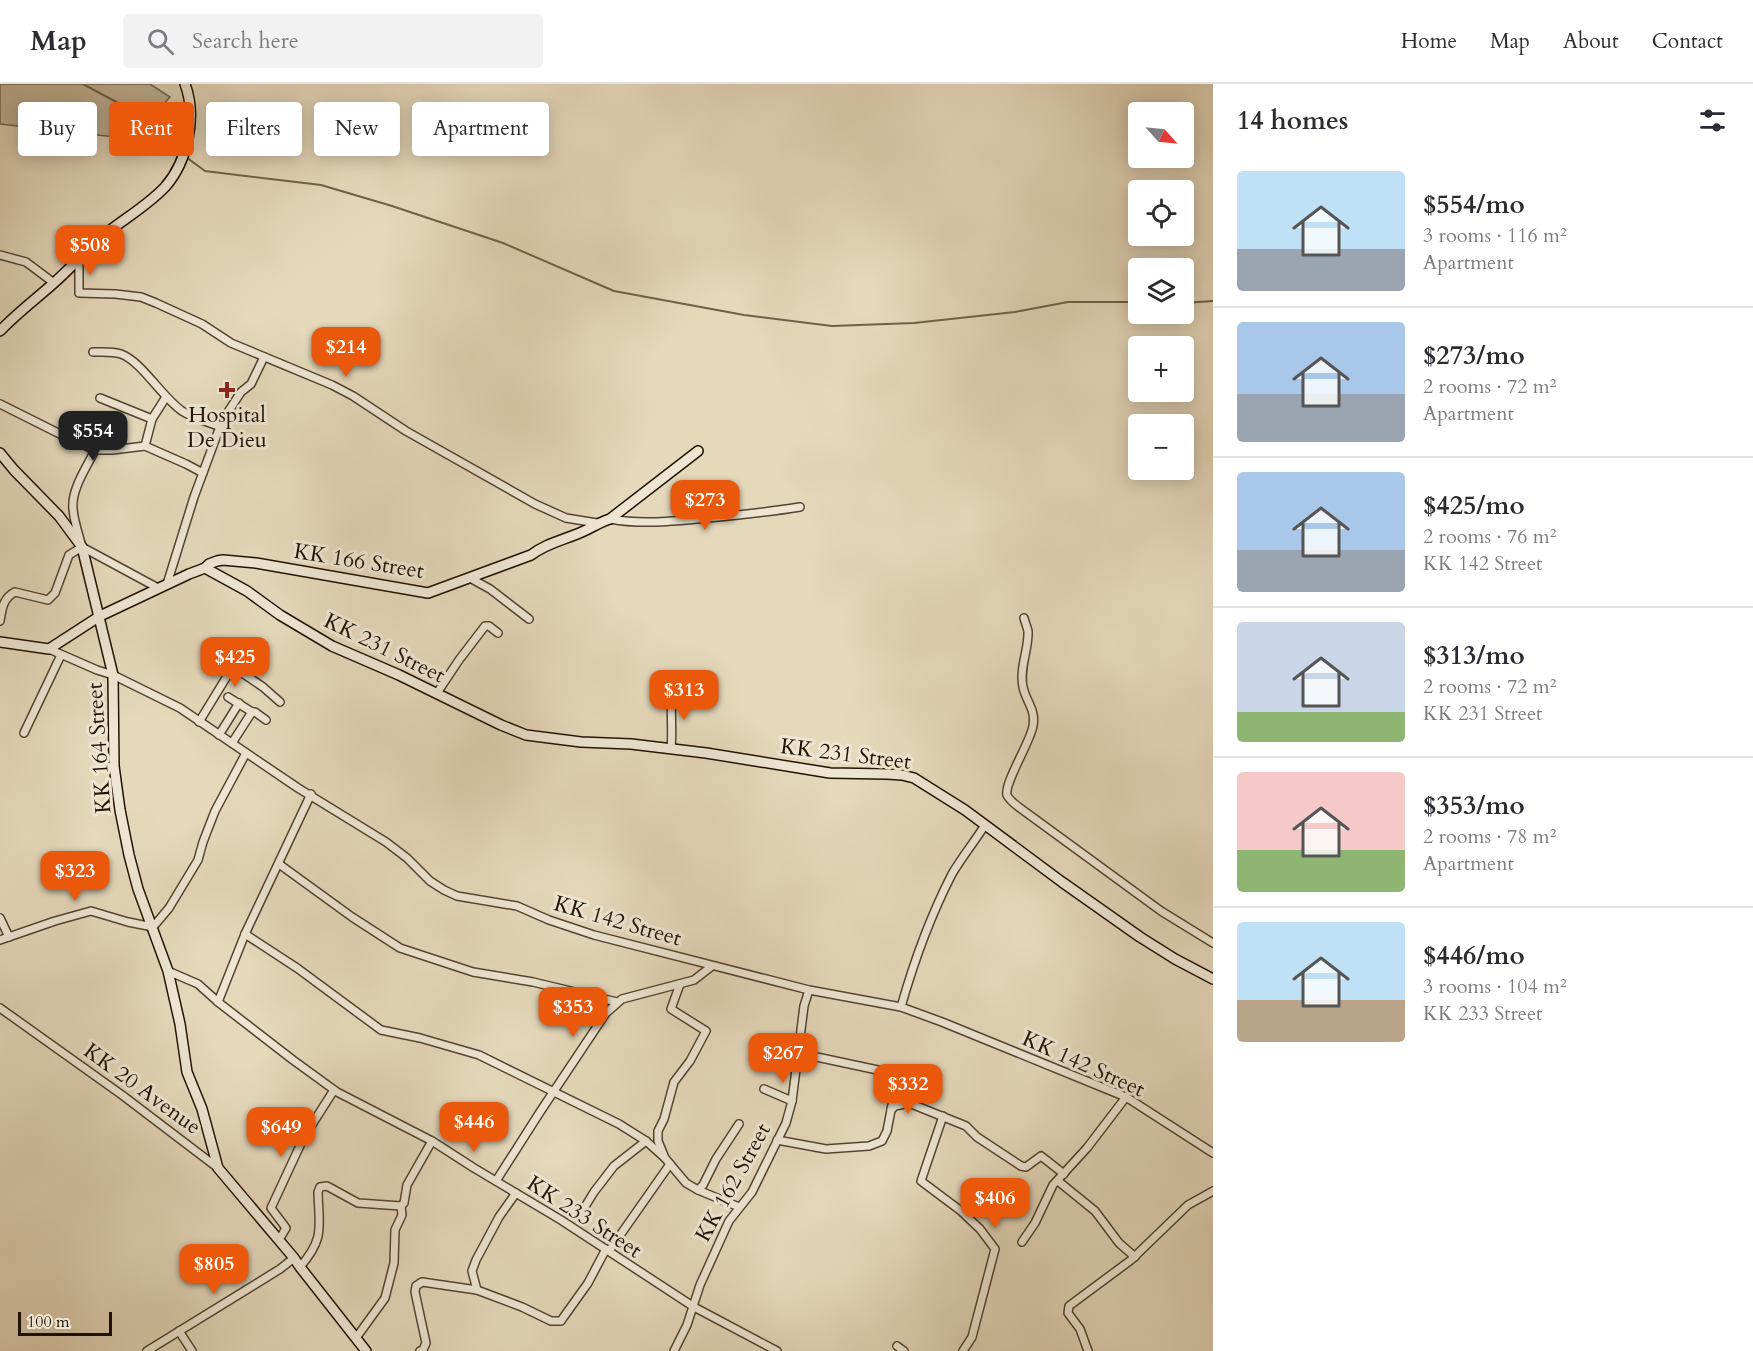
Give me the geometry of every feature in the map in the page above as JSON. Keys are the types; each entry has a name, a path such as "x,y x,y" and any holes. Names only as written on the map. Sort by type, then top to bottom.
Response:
{"street":[{"path":"0,331 107,233 166,186 175,172 190,132 190,101 185,84"},
{"path":"0,255 26,262 54,283"},
{"path":"79,260 79,293 141,297 202,324 231,343 353,396 405,431 535,504 566,518 597,523"},
{"path":"93,352 123,355 140,368 166,397 183,411 221,427"},
{"path":"82,547 162,586 221,427 241,392 251,384 264,357"},
{"path":"145,446 152,420 166,397"},
{"path":"100,398 152,420"},
{"path":"0,404 95,450 145,446 203,473"},
{"path":"82,547 73,502 75,491 95,450"},
{"name":"KK 166 Street","path":"49,649 100,616 205,568 209,564 224,560 256,563 428,593 531,555 542,546 585,531 597,523 610,519 698,451"},
{"name":"KK 164 Street","path":"0,453 59,516 82,547 113,675 114,766 129,855 138,889 168,971 180,1024 187,1072 202,1109 218,1168"},
{"path":"610,519 661,523 800,507"},
{"path":"0,621 4,601 15,592 48,600 55,593 69,555 82,547"},
{"name":"KK 231 Street","path":"205,568 247,591 280,615 332,646 526,735 706,753 830,773 902,775 914,778 945,796 1140,937 1213,979"},
{"path":"470,578 490,589 529,619"},
{"path":"1024,618 1028,632 1022,672 1023,686 1035,714 1028,744 1010,780 1007,793 1009,798 1161,911 1213,943"},
{"path":"437,693 484,626 489,626 498,633"},
{"path":"0,642 49,649"},
{"name":"KK 142 Street","path":"49,649 113,675 180,708 298,788 386,842 430,880 457,896 517,906 549,920 594,935 712,966 809,990 901,1007 1126,1097 1213,1153"},
{"path":"24,733 61,655"},
{"path":"200,722 232,668 263,687 280,702"},
{"path":"671,749 672,691"},
{"path":"228,697 266,720"},
{"path":"219,735 239,704"},
{"path":"232,743 252,712"},
{"path":"0,940 91,911 153,927 169,908 198,860 215,811 246,753"},
{"path":"218,1002 245,934 311,794"},
{"path":"901,1007 915,958 932,915 953,873 986,825"},
{"path":"279,864 352,917 400,948 473,972 533,982 617,1002"},
{"path":"0,918 9,937"},
{"path":"245,934 297,968 381,1030 420,1038 479,1055 554,1091 646,1141 668,1161 686,1183 739,1207"},
{"path":"496,1181 600,1021 617,1002 694,980 712,966"},
{"name":"KK 233 Street","path":"168,971 198,984 218,1002 334,1090 432,1141 694,1307 777,1351"},
{"path":"668,1161 658,1141 658,1131 664,1119 674,1082 690,1061 706,1031 672,1009 680,984"},
{"name":"KK 162 Street","path":"674,1351 694,1307 711,1258 729,1221 752,1192 786,1123 792,1101 804,1006 809,990"},
{"name":"KK 20 Avenue","path":"0,1008 122,1095 218,1168 294,1258 366,1351"},
{"path":"777,1140 826,1149 869,1146 882,1141 887,1131 898,1083 896,1076 887,1072 798,1053"},
{"path":"764,1089 792,1101"},
{"path":"279,1240 286,1228 271,1208 304,1137 334,1090"},
{"path":"1022,1242 1035,1223 1051,1188 1088,1148 1126,1097"},
{"path":"891,1110 895,1106 909,1102 966,1126 984,1142 1021,1166 1026,1167 1041,1156 1064,1174"},
{"path":"943,1116 921,1181 980,1229 994,1249 972,1337 963,1351"},
{"path":"698,1190 704,1185 722,1150 739,1124"},
{"path":"356,1338 385,1298 394,1263 394,1230 402,1215 401,1206 404,1203 407,1185 432,1141"},
{"path":"583,1210 614,1166 646,1141"},
{"path":"420,1351 426,1343 415,1292 416,1286 422,1282 477,1290 522,1307 551,1322 561,1321 668,1161"},
{"path":"1058,1181 1095,1210 1119,1243 1135,1257"},
{"path":"300,1267 313,1250 319,1235 318,1192 320,1187 327,1185 358,1203 401,1206"},
{"path":"1088,1351 1080,1329 1068,1313 1069,1306 1135,1257 1180,1212 1213,1191"},
{"path":"477,1290 472,1271 476,1260 499,1217 516,1193"},
{"path":"147,1351 280,1269 294,1258"},
{"path":"179,1331 192,1351"},
{"path":"897,1346 904,1351"}],"shaded area":[{"path":"0,84 150,84 170,97 166,102 109,102 109,136 97,135 97,102 18,102 18,126 0,124"}],"waterway":[{"path":"83,84 116,102"},
{"path":"186,157 205,171 321,185 392,206 503,243 614,291 744,315 832,326 914,323 1015,312 1068,302 1128,302"},
{"path":"1194,302 1213,301"}],"place":[{"name":"Hospital De Dieu","path":"227,390"}]}
